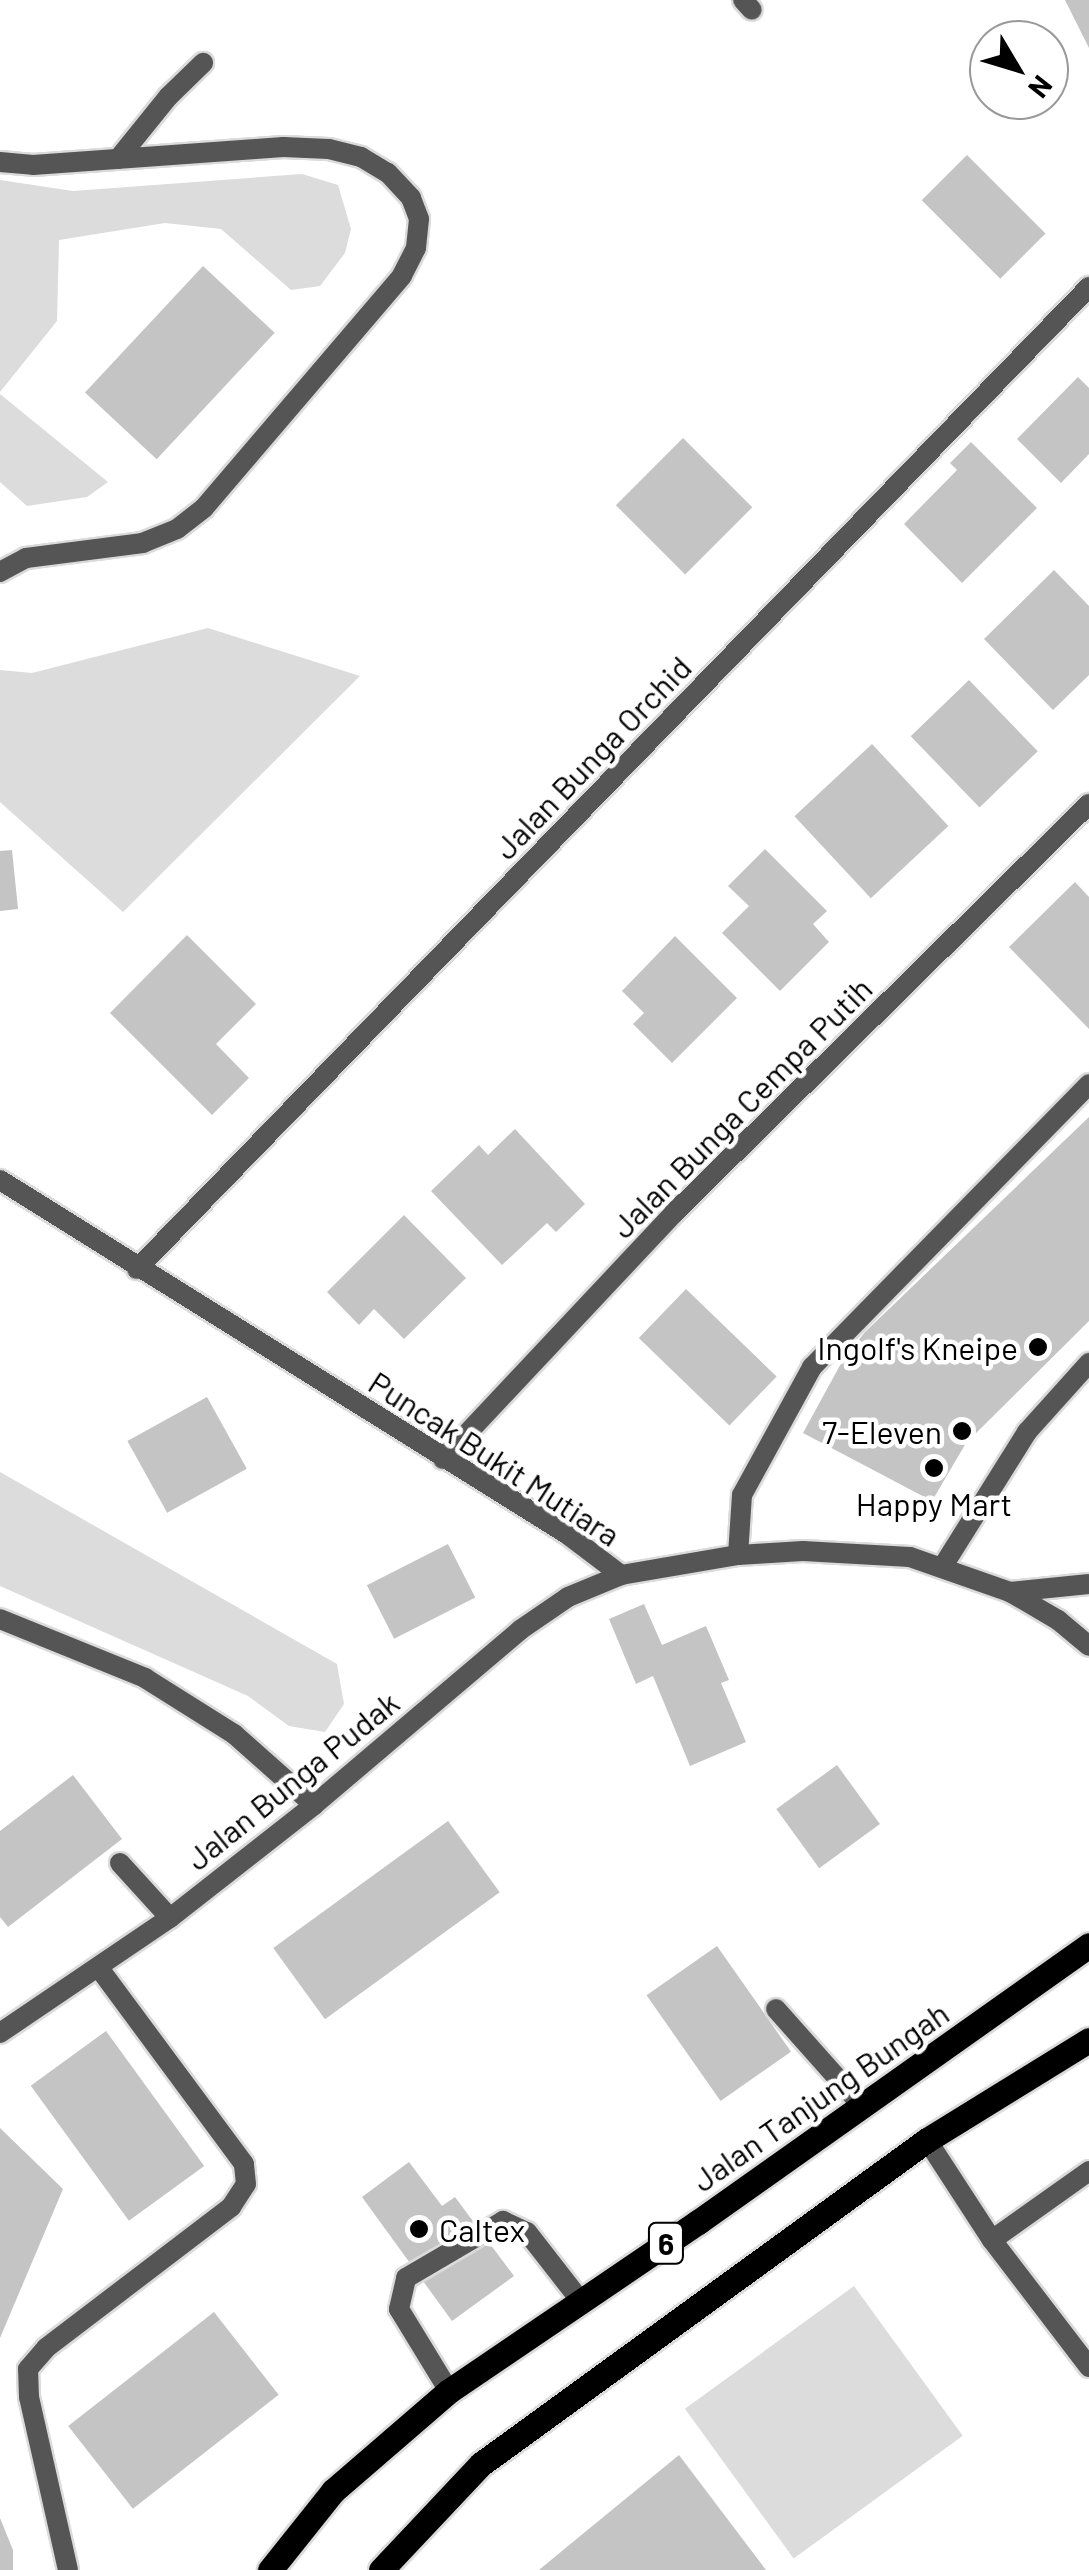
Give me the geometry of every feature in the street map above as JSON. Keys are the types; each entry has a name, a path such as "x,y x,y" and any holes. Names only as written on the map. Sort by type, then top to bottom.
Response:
{"main road":[{"name":"Jalan Tanjung Bungah","path":"270,2570 333,2491 449,2391 1089,1946"},
{"name":"6","path":"381,2570 481,2464 927,2140 1089,2040"}],"street":[{"path":"118,159 203,63"},
{"path":"0,162 33,165 284,148 330,149 361,158 388,173 411,198 420,220 416,248 402,276 204,508 176,529 143,543 40,556 0,572"},
{"name":"Jalan Bunga Orchid","path":"137,1268 1089,287"},
{"name":"Jalan Bunga Cempa Putih","path":"443,1459 674,1213 1089,804"},
{"path":"738,1555 742,1495 812,1367 1089,1084"},
{"name":"Puncak Bukit Mutiara","path":"0,1180 567,1534 621,1575 738,1555 861,1552 943,1566 1010,1592 1058,1620 1089,1646"},
{"path":"943,1566 1027,1432 1089,1364"},
{"name":"Jalan Bunga Pudak","path":"0,2033 170,1918 314,1805 520,1630 568,1597 621,1575"},
{"name":"Puncak Bukit Mutiara","path":"1010,1592 1089,1584"},
{"path":"0,1619 146,1678 234,1734 314,1805"},
{"path":"120,1862 170,1918"},
{"path":"68,2570 28,2397 28,2369 46,2348 231,2208 246,2184 244,2164 99,1968"},
{"path":"776,2009 862,2106"},
{"path":"927,2140 992,2240 1089,2367"},
{"path":"992,2240 1089,2171"},
{"path":"449,2391 399,2309 406,2278 503,2221 528,2232 580,2300"}],"shaded area":[{"path":"302,174 338,185 351,229 345,253 320,286 291,290 221,229 165,223 59,240 57,321 0,392 0,180 73,191"},
{"path":"0,394 108,482 87,497 27,506 0,482"},
{"path":"208,628 360,676 123,912 0,802 0,670 32,673"},
{"path":"0,1472 337,1664 344,1704 325,1732 289,1726 248,1696 0,1586"},
{"path":"854,2286 963,2436 794,2559 685,2409"}],"building":[{"path":"1065,0 1089,0 1089,48"},
{"path":"967,155 1045,233 1000,279 922,200"},
{"path":"203,266 275,333 157,459 85,393"},
{"path":"1078,377 1089,388 1089,454 1061,483 1017,439"},
{"path":"683,438 752,507 685,574 616,505"},
{"path":"971,442 1037,508 962,583 904,524 957,470 950,463"},
{"path":"1054,570 1089,606 1089,675 1053,710 984,639"},
{"path":"969,680 1038,751 980,807 911,736"},
{"path":"872,744 948,826 871,898 794,816"},
{"path":"765,849 827,911 813,924 829,942 780,991 722,933 749,906 728,886"},
{"path":"12,850 18,909 0,911 0,851"},
{"path":"1075,882 1089,897 1089,1029 1009,947"},
{"path":"187,935 256,1004 216,1044 249,1078 212,1115 110,1013"},
{"path":"675,936 737,998 672,1063 633,1024 644,1013 622,991"},
{"path":"1089,1117 1089,1321 966,1443 932,1501 803,1433 844,1358 865,1332"},
{"path":"515,1129 585,1204 556,1232 547,1223 502,1265 431,1191 479,1145 488,1155"},
{"path":"404,1215 466,1278 404,1339 374,1309 359,1325 327,1292"},
{"path":"686,1289 777,1377 729,1425 639,1338"},
{"path":"207,1397 247,1469 167,1513 127,1441"},
{"path":"448,1544 475,1597 394,1639 367,1585"},
{"path":"644,1604 662,1645 706,1626 729,1680 721,1683 746,1742 690,1766 653,1676 636,1684 609,1619"},
{"path":"837,1765 880,1824 819,1868 776,1809"},
{"path":"73,1775 122,1839 8,1927 0,1917 0,1831"},
{"path":"448,1821 500,1892 325,2019 273,1948"},
{"path":"717,1946 791,2052 721,2101 647,1995"},
{"path":"106,2031 204,2166 129,2221 31,2086"},
{"path":"0,2128 63,2189 0,2338"},
{"path":"409,2162 442,2206 455,2197 514,2276 452,2321 362,2197"},
{"path":"214,2312 279,2395 133,2509 68,2426"},
{"path":"679,2455 766,2570 539,2570 568,2546"},
{"path":"0,2518 13,2550 13,2570 0,2570"}],"place":[{"name":"Ingolf's Kneipe","path":"1038,1347"},
{"name":"7-Eleven","path":"962,1431"},
{"name":"Happy Mart","path":"934,1468"},
{"name":"Caltex","path":"419,2229"}]}
